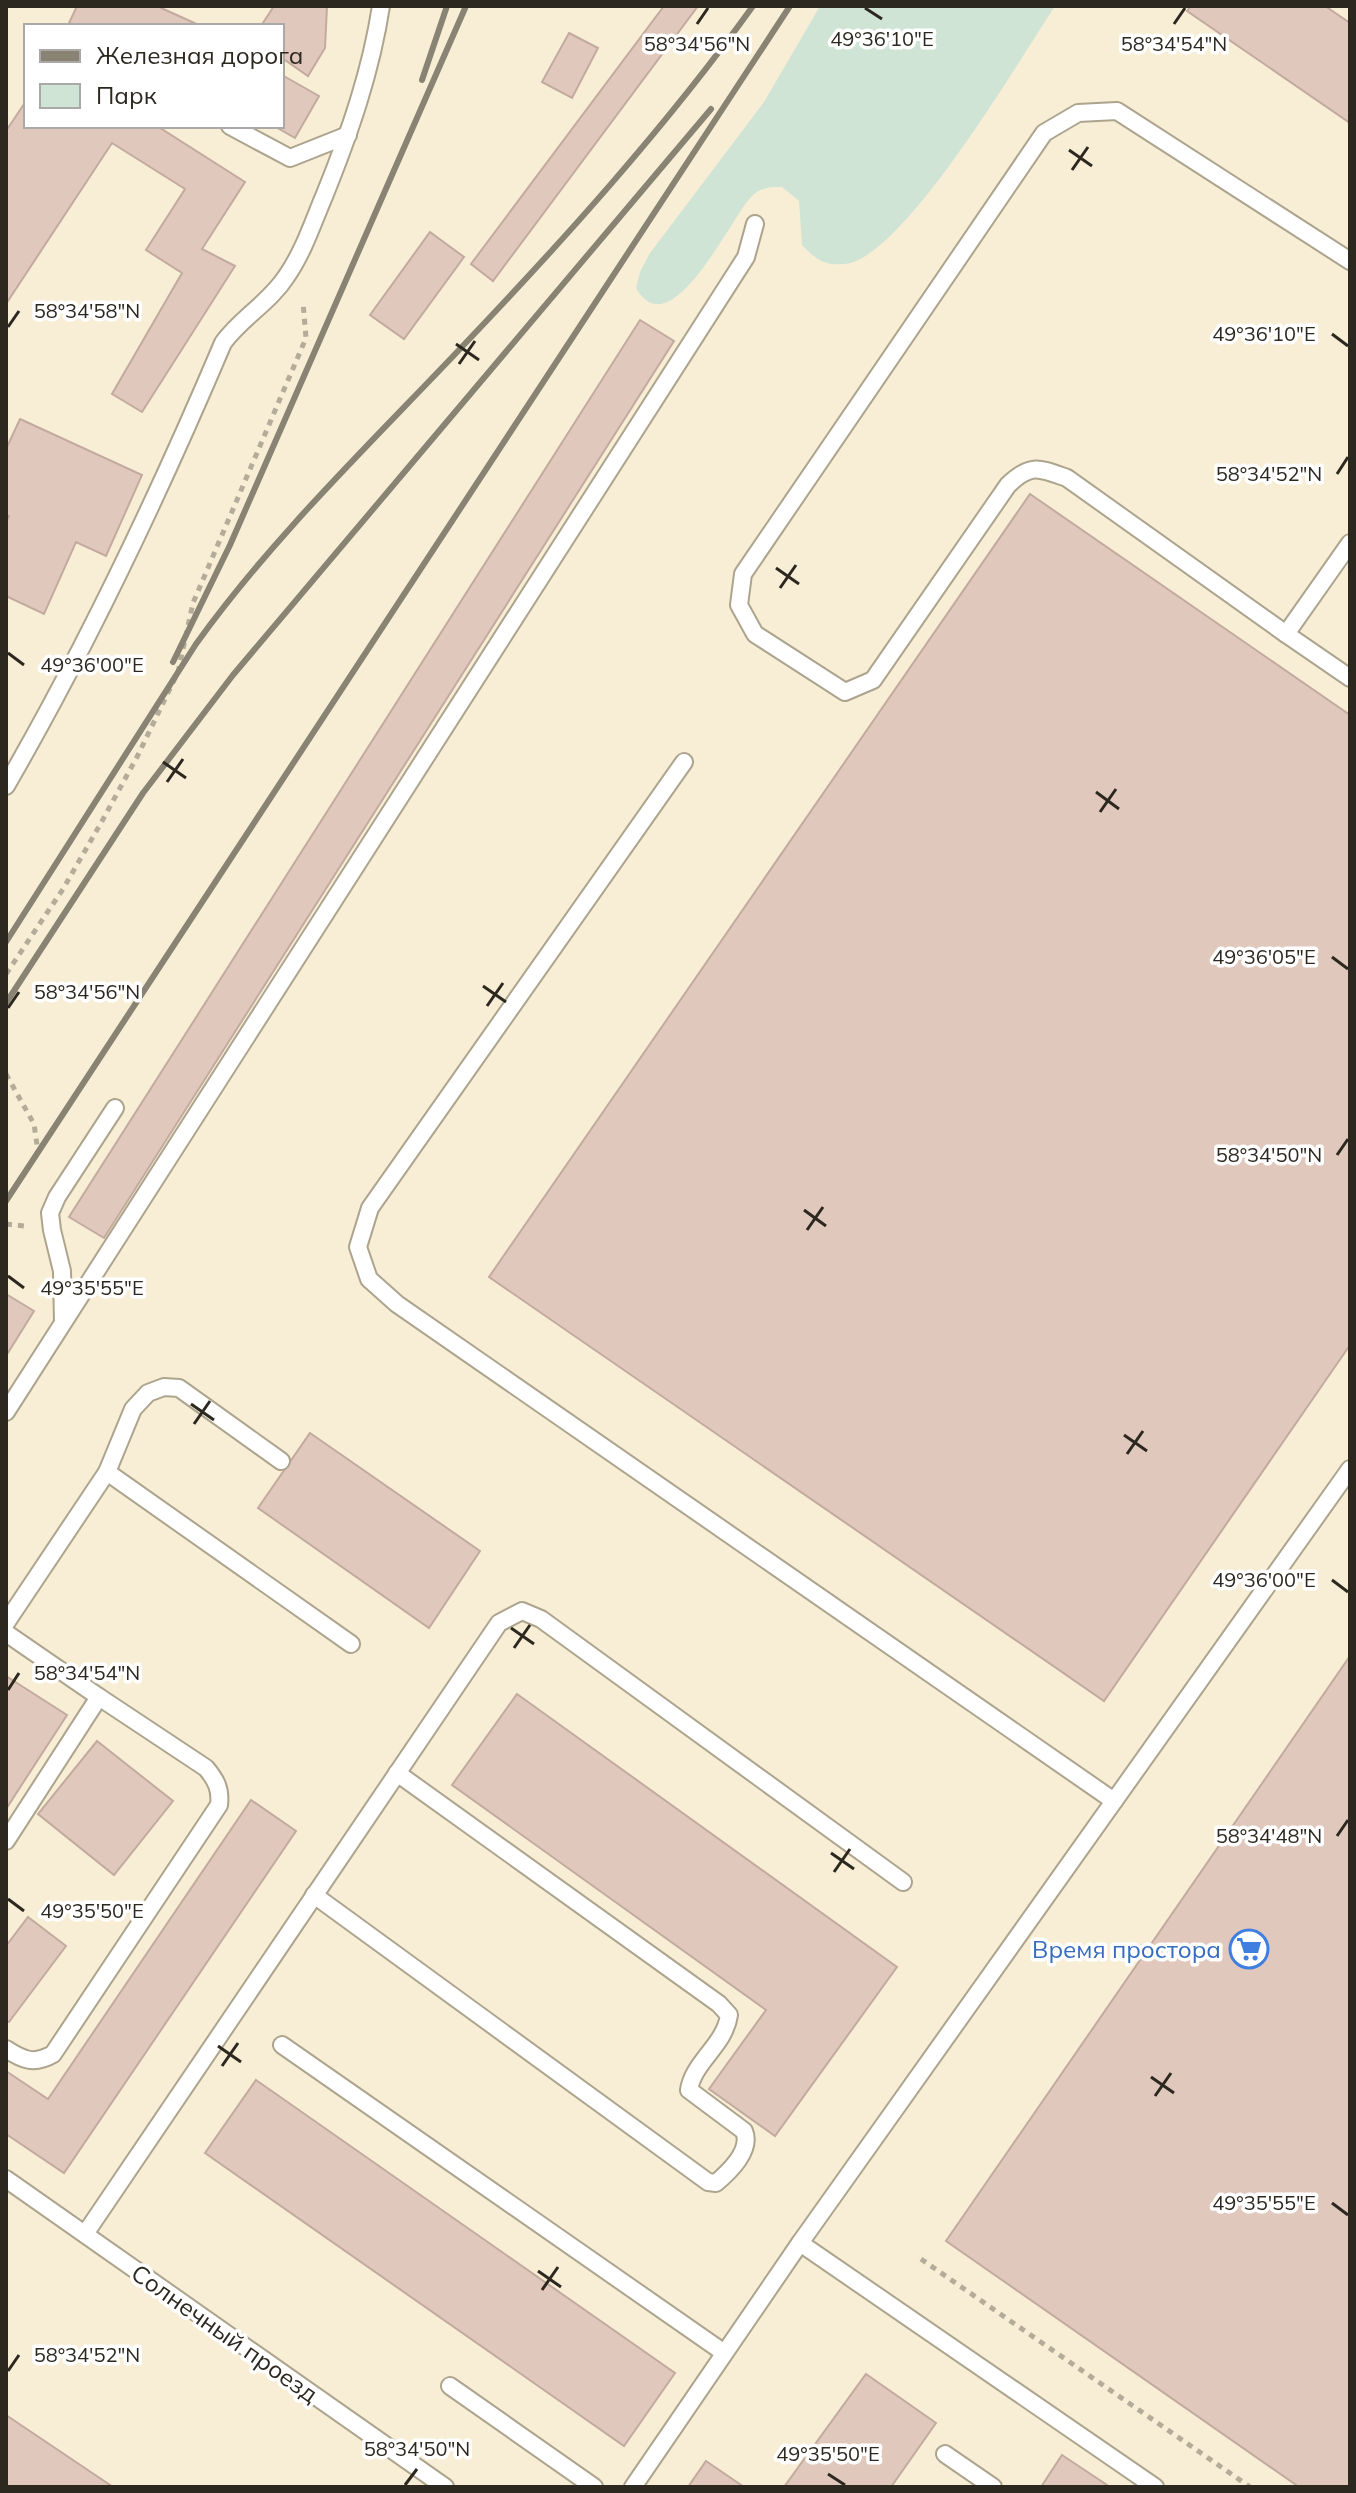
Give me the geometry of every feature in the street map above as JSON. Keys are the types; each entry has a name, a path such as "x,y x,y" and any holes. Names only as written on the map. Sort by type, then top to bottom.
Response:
{"lane":[{"path":"6,786 40,727 139,533 223,343 233,329 269,298 300,256 348,135 374,52 381,6"},
{"path":"1350,261 1117,111 1078,113 1044,133 1035,146 743,574 739,605 755,634 845,692 873,680 1008,485 1022,471 1040,468 1067,478 1350,678"},
{"path":"234,128 290,158 348,135"},
{"path":"6,1412 746,257 755,224"},
{"path":"1286,634 1350,543"},
{"path":"684,762 370,1208 358,1247 369,1279 397,1304 1114,1801"},
{"path":"63,1324 62,1271 50,1213 57,1197 115,1108"},
{"path":"6,1623 107,1472 133,1409 148,1393 164,1387 179,1388 281,1461"},
{"path":"633,2487 723,2352 1350,1469"},
{"path":"107,1472 351,1644"},
{"path":"85,2234 499,1623 522,1611 541,1619 903,1882"},
{"path":"6,1633 206,1768 216,1780 220,1793 219,1805 53,2054 32,2062 6,2049"},
{"path":"6,1841 99,1697"},
{"path":"314,1895 708,2182 716,2183 724,2176 746,2147 744,2131 689,2090 691,2079 727,2028 729,2015 719,2004 397,1773"},
{"path":"282,2045 723,2352"},
{"name":"Солнечный проезд","path":"6,2179 436,2485"},
{"path":"800,2243 1155,2487"},
{"path":"450,2386 594,2487"},
{"path":"945,2454 993,2487"}],"path":[{"path":"6,974 63,889 101,823 178,672 193,603 306,338 300,256"},
{"path":"6,1074 34,1124 38,1152"},
{"path":"921,2259 1250,2487"}],"green space":[{"path":"820,6 1055,6 958,153 897,230 868,254 844,264 825,263 816,258 802,245 799,201 782,187 766,188 752,196 716,250 683,291 666,302 650,303 636,288 650,253 764,102"}],"building":[{"path":"77,6 157,6 197,24 71,24"},
{"path":"274,6 327,6 325,48 308,76 284,59 284,24 262,24"},
{"path":"664,6 698,6 493,281 471,264"},
{"path":"1191,6 1325,6 1350,23 1350,123 1187,11"},
{"path":"569,33 598,48 572,98 542,82"},
{"path":"284,76 319,96 295,138 278,128 284,128"},
{"path":"24,104 24,128 160,128 245,182 202,249 235,266 142,412 112,394 182,273 146,250 185,189 112,143 6,304 6,131"},
{"path":"430,232 464,257 404,339 370,315"},
{"path":"640,320 674,341 104,1238 69,1217"},
{"path":"20,419 142,475 106,556 76,542 44,614 6,596 6,522 9,516 6,515 6,449"},
{"path":"1030,494 1350,715 1350,1345 1104,1701 489,1277"},
{"path":"6,1294 34,1311 6,1356"},
{"path":"310,1433 480,1551 429,1628 258,1508"},
{"name":"Время простора","path":"1350,1656 1350,2487 1299,2487 946,2241"},
{"path":"6,1676 67,1715 6,1809"},
{"path":"517,1694 897,1967 775,2136 709,2089 766,2010 452,1785"},
{"path":"97,1741 173,1801 114,1875 38,1814"},
{"path":"251,1800 296,1831 64,2173 6,2134 6,2071 48,2099"},
{"path":"28,1917 66,1946 9,2022 6,2020 6,1946"},
{"path":"256,2080 675,2373 624,2446 205,2153"},
{"path":"866,2374 936,2423 891,2487 784,2487"},
{"path":"6,2415 113,2487 6,2487"},
{"path":"1062,2455 1110,2487 1041,2487"},
{"path":"706,2461 744,2487 688,2487"}],"railway":[{"path":"422,80 447,6"},
{"path":"173,662 230,545 466,6"},
{"path":"6,942 196,644 257,566 574,226 684,96 753,6"},
{"path":"6,1201 790,6"},
{"path":"6,1003 143,793 233,675 711,109"}],"place":[{"name":"Время простора","path":"1249,1949"}]}
